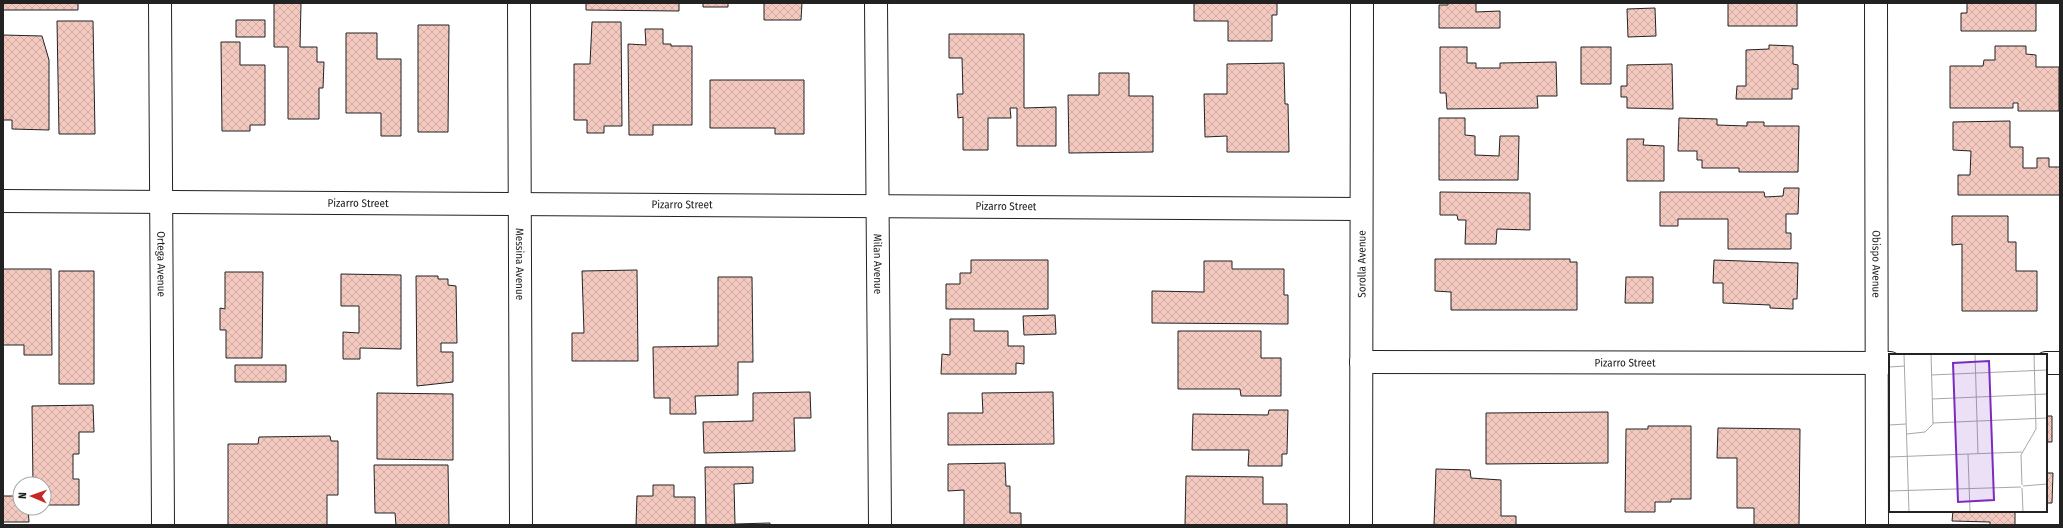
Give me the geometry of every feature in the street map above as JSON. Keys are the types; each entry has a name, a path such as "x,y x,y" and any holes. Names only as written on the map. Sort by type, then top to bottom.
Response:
{"street":[{"name":"Ortega Avenue","path":"160,3 163,525"},
{"name":"Messina Avenue","path":"519,3 521,525"},
{"name":"Milan Avenue","path":"876,3 880,525"},
{"name":"Sorolla Avenue","path":"1361,525 1362,3"},
{"name":"Obispo Avenue","path":"1876,3 1883,363 1877,525"},
{"name":"Pizarro Street","path":"3,201 520,204 877,204 1361,209"},
{"name":"Pizarro Street","path":"1361,362 1883,363"},
{"path":"2047,363 2060,363"}],"building":[{"path":"3,3 78,3 78,10 3,10"},
{"path":"274,3 301,3 300,47 317,47 317,62 324,62 323,88 319,88 319,119 288,119 288,47 274,47"},
{"path":"586,3 679,3 679,11 586,10"},
{"path":"703,3 728,3 728,7 703,7"},
{"path":"764,3 802,3 801,20 764,20"},
{"path":"1194,3 1277,3 1277,15 1272,15 1272,41 1228,41 1228,21 1194,21"},
{"path":"1448,3 1476,3 1476,12 1500,11 1500,28 1439,28 1439,5 1448,5"},
{"path":"1728,3 1797,3 1797,26 1728,26"},
{"path":"1967,3 2036,3 2036,31 1961,31 1961,13 1967,13"},
{"path":"1655,8 1656,36 1628,37 1627,9"},
{"path":"236,20 265,20 265,37 236,37"},
{"path":"57,21 93,21 95,134 59,134"},
{"path":"592,22 621,22 622,126 604,126 604,133 587,133 587,120 574,120 574,64 590,64"},
{"path":"418,25 449,25 448,132 418,132"},
{"path":"645,29 663,29 663,44 671,44 671,46 692,46 692,125 653,125 653,135 629,135 628,44 646,45"},
{"path":"346,33 377,33 377,59 401,59 401,136 381,136 381,113 346,113"},
{"path":"949,34 1024,34 1024,108 1056,107 1056,146 1017,146 1017,108 1010,108 1011,118 988,118 988,150 963,150 963,117 958,118 957,94 963,94 962,58 949,58"},
{"path":"3,35 42,36 49,60 49,130 12,129 12,120 3,120"},
{"path":"221,42 240,42 240,65 265,65 265,125 250,125 250,131 222,131"},
{"path":"1769,45 1793,46 1793,64 1798,65 1798,89 1792,89 1792,99 1736,99 1737,86 1746,86 1746,50 1769,49"},
{"path":"1995,46 2026,46 2026,54 2036,55 2036,67 2059,67 2059,111 2018,111 2018,103 2013,103 2013,108 1950,108 1950,66 1983,66 1984,60 1995,60"},
{"path":"1440,47 1467,47 1467,63 1476,63 1476,68 1500,68 1500,63 1556,62 1557,96 1537,96 1538,108 1447,109 1446,93 1440,93"},
{"path":"1581,47 1611,47 1611,84 1581,84"},
{"path":"1284,63 1285,104 1288,104 1289,152 1227,152 1227,136 1205,137 1204,94 1227,94 1227,64"},
{"path":"1672,64 1673,109 1627,108 1627,97 1621,97 1621,86 1627,86 1627,65"},
{"path":"1099,73 1129,73 1129,96 1153,96 1153,152 1069,153 1068,95 1099,95"},
{"path":"710,80 804,80 804,134 775,134 775,128 710,128"},
{"path":"1439,118 1465,118 1465,135 1475,136 1475,155 1499,156 1500,136 1519,136 1518,180 1439,180"},
{"path":"1679,118 1717,119 1717,125 1747,126 1747,122 1764,122 1764,126 1799,126 1798,172 1739,172 1739,168 1702,168 1702,160 1697,160 1697,151 1678,151"},
{"path":"2010,121 2010,147 2023,147 2023,168 2037,168 2037,158 2049,158 2049,167 2060,167 2060,195 1958,195 1958,175 1970,175 1971,151 1953,150 1953,122"},
{"path":"1627,139 1644,139 1643,145 1664,146 1664,181 1627,181"},
{"path":"1784,188 1799,188 1798,214 1786,214 1786,233 1791,233 1791,249 1728,249 1728,219 1678,219 1678,226 1660,226 1660,192 1764,192 1765,197 1783,196"},
{"path":"1440,192 1530,193 1530,230 1497,229 1496,244 1465,244 1466,220 1458,220 1457,215 1440,215"},
{"path":"1952,216 2008,216 2008,242 2016,242 2016,271 2037,271 2037,311 1962,311 1962,244 1952,245"},
{"path":"1435,259 1570,259 1570,262 1577,262 1577,310 1451,310 1451,292 1435,291"},
{"path":"971,260 1048,260 1048,309 946,309 946,284 960,284 960,273 971,273"},
{"path":"1714,260 1798,263 1797,299 1793,299 1793,309 1770,308 1770,305 1723,303 1723,283 1713,283"},
{"path":"1204,261 1232,261 1232,269 1284,269 1284,295 1288,295 1288,324 1152,323 1152,291 1204,292"},
{"path":"3,269 51,269 52,355 24,355 24,345 3,345"},
{"path":"637,270 638,361 572,361 572,333 584,333 582,271"},
{"path":"59,271 94,271 94,384 59,384"},
{"path":"225,272 263,272 262,358 226,358 226,330 220,330 220,308 225,309"},
{"path":"341,274 401,275 401,349 360,348 360,359 343,359 343,332 359,333 359,306 341,306"},
{"path":"416,276 438,276 438,279 448,279 448,285 456,286 457,343 441,343 441,352 453,352 453,382 417,386"},
{"path":"718,277 752,277 753,362 738,362 738,395 695,396 696,414 670,414 670,398 654,398 653,347 718,346"},
{"path":"1626,277 1653,277 1653,303 1625,303"},
{"path":"1055,315 1056,334 1024,335 1023,316"},
{"path":"950,319 974,319 974,331 1008,331 1008,346 1024,346 1024,364 1016,363 1016,374 941,374 942,354 950,355"},
{"path":"1178,331 1261,331 1261,358 1281,358 1281,396 1241,396 1240,389 1178,389"},
{"path":"235,365 286,365 286,382 235,382"},
{"path":"810,392 811,418 794,418 795,451 704,453 703,422 753,421 753,393"},
{"path":"1053,392 1054,444 948,445 948,413 983,413 982,393"},
{"path":"377,393 453,394 453,460 377,459"},
{"path":"93,405 94,432 79,432 79,454 73,454 73,479 79,479 79,505 52,505 52,476 33,476 32,406"},
{"path":"1269,410 1288,410 1287,454 1282,454 1282,466 1248,466 1249,450 1192,450 1193,414 1268,415"},
{"path":"1608,412 1608,463 1486,464 1486,413"},
{"path":"2047,416 2052,416 2052,442 2047,442"},
{"path":"1648,426 1691,426 1691,499 1671,499 1671,502 1655,502 1655,512 1625,512 1626,429 1648,429"},
{"path":"1718,428 1800,429 1799,525 1754,525 1754,508 1737,508 1737,458 1717,458"},
{"path":"330,436 331,441 338,441 338,495 327,495 327,525 228,525 228,444 258,444 259,437"},
{"path":"1005,463 1006,486 1010,486 1010,513 1021,513 1021,525 964,525 964,490 948,491 948,464"},
{"path":"374,465 448,465 449,525 396,525 395,513 375,513"},
{"path":"705,467 753,467 753,483 734,484 735,524 770,523 770,525 706,525"},
{"path":"1436,469 1470,470 1471,478 1501,480 1501,516 1516,516 1516,525 1434,525"},
{"path":"2047,473 2053,473 2052,503 2047,503"},
{"path":"1186,476 1263,477 1263,504 1287,504 1287,525 1185,525"},
{"path":"653,485 674,485 674,497 695,497 695,525 636,525 637,496 653,496"},
{"path":"3,496 12,496 12,516 29,516 29,522 3,522"},
{"path":"1953,512 2015,512 2015,525 1990,525 1990,522 1952,521"}]}
